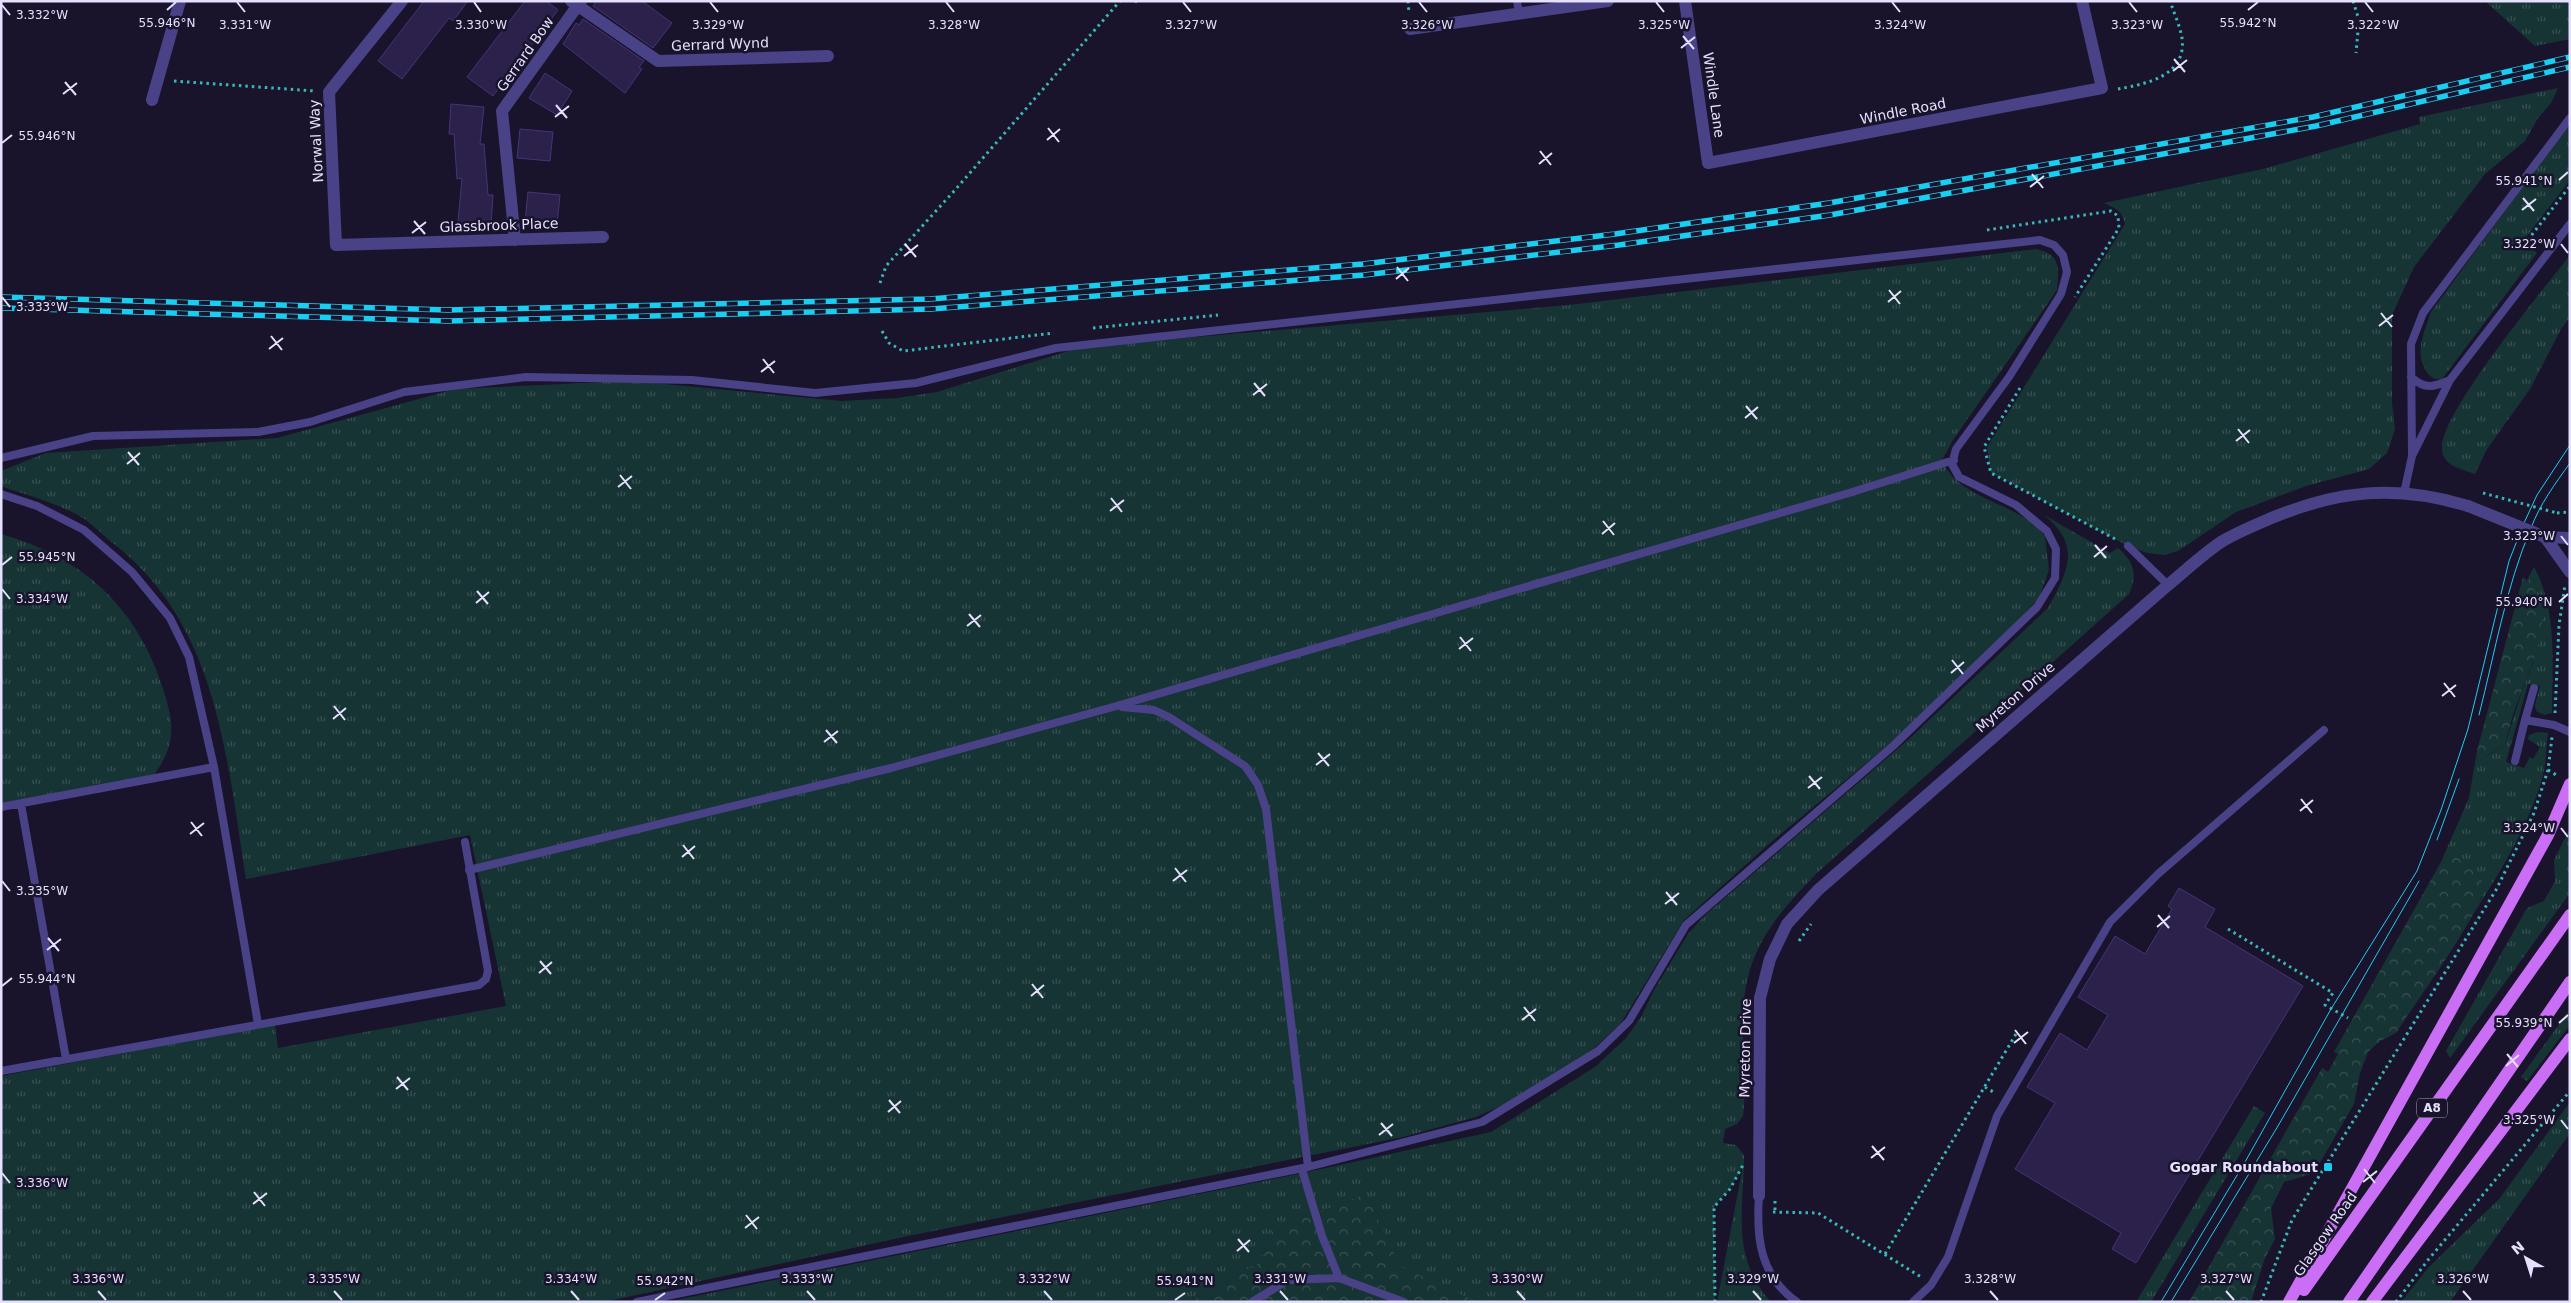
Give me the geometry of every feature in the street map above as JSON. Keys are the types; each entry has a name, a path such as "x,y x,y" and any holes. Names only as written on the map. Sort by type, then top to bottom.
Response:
{"main road":[{"path":"2289,1302 2548,835 2570,784"},
{"name":"Glasgow Road","path":"2295,1302 2570,915"},
{"path":"2349,1302 2570,982"},
{"path":"2372,1302 2570,1039"}],"street":[{"path":"152,100 180,1"},
{"name":"Norwal Way","path":"336,245 329,92 402,1"},
{"path":"1410,29 1518,8 1608,1"},
{"name":"Windle Lane","path":"1685,1 1708,162"},
{"path":"2082,1 2102,88"},
{"name":"Gerrard Wynd","path":"576,3 658,61 828,56"},
{"name":"Gerrard Bow","path":"516,240 502,112 576,3"},
{"name":"Windle Road","path":"1708,162 2102,88"},
{"name":"Glassbrook Place","path":"336,245 603,237"},
{"name":"Myreton Drive","path":"1759,1196 1760,998 1770,959 1787,924 1818,890 1852,858 2168,585 2221,542 2298,507 2342,495 2404,492 2424,495 2468,506 2545,537 2570,538"},
{"path":"2545,537 2569,570"}],"lane":[{"path":"2404,492 2412,456 2411,344 2423,313 2570,118"},
{"path":"2412,456 2450,380 2570,224"},
{"path":"1,458 93,436 258,432 310,422 404,392 526,377 692,380 815,393 916,384 1056,348 2040,240 2054,245 2063,255 2067,272 2061,294 2008,377 1956,449 1952,464 1959,477 2016,505 2047,530 2056,549 2055,578 2037,607 1893,746 1686,926 1629,1021 1598,1051 1482,1122 1306,1170 638,1302"},
{"path":"2411,377 2420,384 2434,387 2450,380"},
{"path":"468,870 891,768 1113,707 1840,496 1954,460"},
{"path":"1,494 37,506 84,530 108,550 132,572 170,618 189,657 214,767 258,1024"},
{"path":"2128,546 2168,585"},
{"path":"2515,761 2534,688"},
{"path":"1113,707 1138,707 1169,717 1245,766 1258,785 1266,809 1306,1170 1322,1236 1339,1278"},
{"path":"2526,720 2554,725 2570,732"},
{"path":"1913,1302 1932,1284 1948,1257 1997,1116 2110,922 2158,874 2324,730"},
{"path":"1,807 214,767"},
{"path":"21,804 66,1059"},
{"path":"1,1071 479,985 486,979 488,971 468,870 465,842"},
{"path":"1759,1196 1757,1228 1766,1266 1779,1289 1796,1302"},
{"path":"1252,1302 1288,1280 1339,1278 1404,1302"}],"path":[{"path":"880,283 886,266 1120,1"},
{"path":"2102,88 2115,90 2148,83 2169,72 2181,57 2182,38 2170,1"},
{"path":"2354,1 2359,20 2356,53"},
{"path":"158,80 329,92"},
{"path":"2545,256 2527,241 2570,186"},
{"path":"1979,232 2111,211 2118,216 2119,228 2074,299"},
{"path":"1091,329 1219,314"},
{"path":"882,331 888,343 903,351 1061,332"},
{"path":"2024,382 1984,448 1991,473 2128,546"},
{"path":"2474,491 2557,513 2570,512"},
{"path":"2262,1302 2292,1220 2500,881 2534,813 2548,770 2554,725 2559,626 2569,570"},
{"path":"1795,946 1816,917"},
{"path":"2228,929 2333,993 2325,1005 2348,1018"},
{"path":"1885,1254 2016,1034"},
{"path":"2396,1302 2428,1260 2570,1091"},
{"path":"1715,1302 1714,1207 1730,1189 1744,1164 1759,1151"},
{"path":"1775,1195 1775,1212"},
{"path":"1758,1211 1818,1213 1932,1284"}],"green space":[{"path":"2485,1 2570,1 2570,39 2535,46"},
{"path":"2558,88 2551,103 2538,118 2525,141 2485,174 2414,267 2392,315 2392,403 2395,429 2387,453 2369,469 2306,486 2236,512 2178,551 2164,555 2147,553 2128,546 1991,473 1987,447 2125,224 2118,211 2104,203 2263,169 2420,124 2419,117"},
{"path":"2570,126 2570,180 2523,241 2537,253 2442,379 2432,378 2426,371 2421,356 2422,341 2431,312 2562,133"},
{"path":"2036,249 2050,255 2057,264 2057,290 1953,440 1942,460 1948,472 1958,481 1981,496 2020,515 2045,536 2049,570 2039,598 1977,663 1905,731 1770,843 1684,920 1621,1023 1592,1050 1518,1098 1476,1117 1403,1137 908,1236 604,1302 1,1302 1,1076 275,1025 278,1048 506,1006 470,835 246,879 223,738 211,693 195,650 174,610 145,573 89,522 58,506 1,486 1,471 46,453 277,438 455,389 632,381 842,401 897,398 937,392 1081,347 1569,305"},
{"path":"2570,255 2570,317 2561,329 2530,389 2487,449 2475,474 2454,466 2445,459 2442,448 2446,431 2458,407 2496,351"},
{"path":"2044,515 2110,553 2118,548 2128,558 2133,569 2132,587 2129,594 1817,873 1775,920 1756,954 1749,973 1743,1016 1745,1091 1743,1116 1737,1124 1725,1129 1723,1143 1736,1145 1744,1155 1742,1237 1745,1254 1750,1270 1771,1302 1717,1302 1743,1166 1730,1189 1714,1207 1715,1302 1404,1302 1271,1230 1261,1262 1190,1302 666,1302 1303,1173 1491,1132 1595,1067 1626,1038 1641,1017 1654,990 1688,934 1704,916 1909,739 2048,608 2066,571 2068,559 2063,537 2056,526"},
{"path":"1,534 56,556 79,570 120,607 136,630 150,655 161,683 171,720 170,742 167,753 153,776 1,803"},
{"path":"2534,567 2542,584 2550,620 2553,657 2552,713 2544,715 2536,711 2535,705 2540,686 2528,684 2506,762 2524,768 2530,757 2533,759 2540,747 2528,739 2529,735 2538,732 2548,733 2543,774 2536,798 2519,835 2500,872 2467,924 2482,897 2451,853 2441,862 2469,798 2477,751 2487,756 2505,745 2521,694 2534,661 2536,595 2527,580"},
{"path":"2523,577 2534,589 2540,603 2541,633 2532,664 2514,712 2505,745 2486,756 2477,751"},
{"path":"2570,828 2570,893 2450,1058 2446,1051 2527,908 2544,901 2555,881 2554,860"},
{"path":"2451,853 2468,861 2476,869 2482,880 2483,887 2480,898 2446,959 2396,1033 2380,1041 2368,1052 2360,1073 2354,1104 2314,1173 2284,1182 2271,1208 2275,1239 2265,1258 2251,1302 2189,1302 2322,1068 2328,1072 2338,1054 2334,1052 2441,862"},
{"path":"2570,1009 2570,1025 2527,1081 2521,1077"},
{"path":"2570,1102 2570,1133 2450,1302 2401,1302 2429,1267 2500,1198"},
{"path":"2254,1106 2265,1113 2151,1302 2136,1302"},
{"path":"1366,1194 1400,1266 1477,1302 1190,1302 1261,1262 1271,1230"}],"building":[{"path":"424,1 468,1 453,21 449,18 402,79 378,61"},
{"path":"525,1 546,1 558,10 493,96 467,77"},
{"path":"596,1 642,1 672,23 653,48 593,6"},
{"path":"583,19 644,61 639,67 642,69 625,93 563,44 576,23 579,25"},
{"path":"545,73 572,91 557,115 529,98"},
{"path":"451,104 484,107 480,144 484,144 488,195 493,195 491,225 458,222 462,178 457,179 454,134 449,134"},
{"path":"520,129 553,132 550,161 517,158"},
{"path":"528,192 560,195 557,224 525,221"},
{"path":"2179,888 2215,909 2205,927 2303,986 2136,1263 2112,1249 2121,1233 2015,1169 2055,1103 2027,1087 2060,1033 2087,1050 2108,1015 2078,997 2115,936 2145,954 2172,909 2168,906"}],"tram line":[{"path":"2161,1302 2245,1162 2331,1009 2417,871 2441,810 2468,729 2509,561 2537,495 2570,445"},
{"path":"2479,715 2508,596 2522,550 2548,494 2570,463"},
{"path":"2437,840 2459,779"},
{"path":"2171,1302 2278,1126 2419,881"}],"railway":[{"path":"1,297 448,310 930,299 1363,264 1615,234 1829,203 2313,117 2570,57"},
{"path":"1,308 448,321 931,309 1364,275 1619,245 1830,215 2316,126 2570,67"}],"place":[{"name":"Gogar Roundabout","path":"2328,1167"}]}
